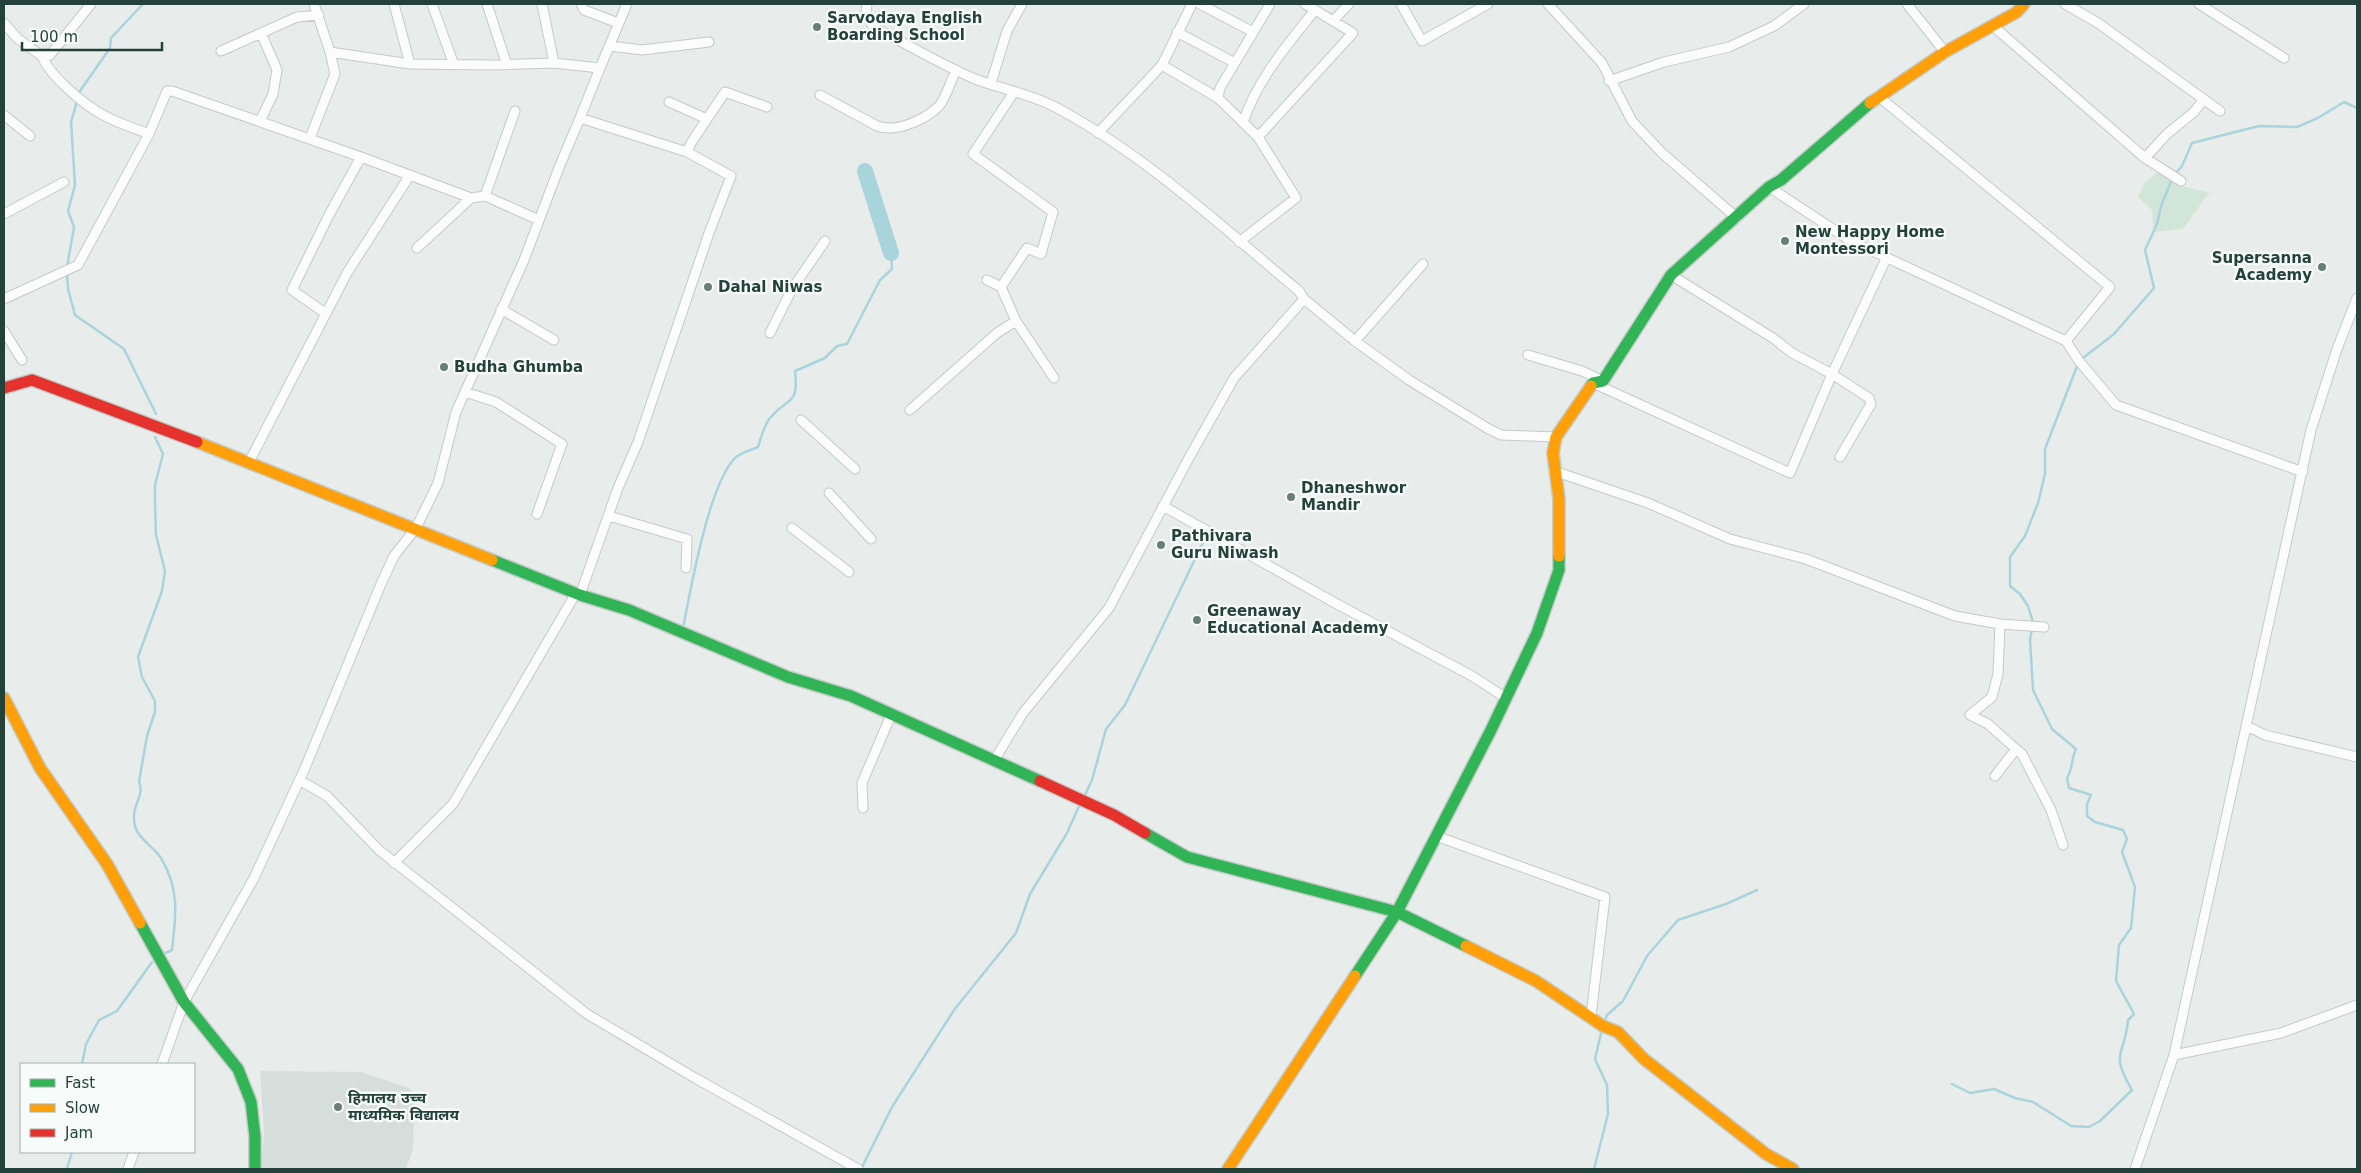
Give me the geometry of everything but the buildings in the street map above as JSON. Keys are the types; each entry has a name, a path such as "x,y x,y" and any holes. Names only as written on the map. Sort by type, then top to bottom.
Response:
{"street":[{"path":"42,56 50,54 92,4"},
{"path":"310,138 335,74 319,15 314,4"},
{"path":"394,4 410,64"},
{"path":"432,4 454,65"},
{"path":"487,4 507,65"},
{"path":"542,4 554,63"},
{"path":"581,4 584,10 618,23"},
{"path":"162,1063 184,1002 254,878 299,780 384,577 394,556 416,528 442,473 452,425 465,392 524,260 627,4"},
{"path":"867,4 866,12 873,27 956,70 1055,106 1176,187 1210,213 1239,242 1299,292 1304,299 1356,342 1409,380 1501,435 1556,437"},
{"path":"991,83 1008,31 1022,4"},
{"path":"1098,133 1162,65 1176,32 1192,4"},
{"path":"1200,4 1253,32"},
{"path":"1218,98 1220,88 1270,4"},
{"path":"1258,137 1353,33 1305,4"},
{"path":"1333,21 1348,4"},
{"path":"1401,4 1422,41 1488,4"},
{"path":"1548,4 1602,63 1609,81 1632,121 1656,146 1737,218"},
{"path":"1609,81 1664,62 1729,47 1774,26 1804,4"},
{"path":"1907,4 1945,52"},
{"path":"1228,1169 1397,912 1537,633 1559,570 1559,499 1553,453 1556,437 1598,382 1671,276 1769,187 1781,180 1878,96 1945,52 2017,12 2024,4"},
{"path":"2065,4 2098,23 2220,110"},
{"path":"2199,4 2284,58"},
{"path":"1243,123 1248,105 1287,46 1315,10"},
{"path":"221,51 297,17 319,15"},
{"path":"4,23 18,39 42,56 47,68 102,115 149,134"},
{"path":"1993,26 2146,158 2181,181"},
{"path":"1176,32 1235,63"},
{"path":"260,121 273,94 277,70 261,33"},
{"path":"610,46 642,50 709,42"},
{"path":"330,52 410,64 507,65 554,63 600,68"},
{"path":"1162,65 1218,98 1258,137 1296,198 1239,242"},
{"path":"820,95 877,126 884,129 896,128 920,118 940,105 956,70"},
{"path":"4,299 59,272 78,265 149,134 167,91 172,91 310,138 471,198 485,196 539,220"},
{"path":"687,152 725,92 767,107"},
{"path":"1001,287 1027,248 1041,254 1053,212 972,154 1014,92"},
{"path":"1878,96 2110,287 2066,341"},
{"path":"2146,158 2167,134 2194,112 2204,99"},
{"path":"669,102 707,119"},
{"path":"485,196 515,111"},
{"path":"4,115 30,136"},
{"path":"394,863 453,804 578,594 638,442 708,233 731,176 687,152 580,118"},
{"path":"325,313 292,290 329,214 361,158"},
{"path":"249,462 325,313 347,274 410,175"},
{"path":"4,214 64,182"},
{"path":"1769,187 1851,241 2066,341 2079,361 2116,405 2303,472"},
{"path":"417,248 471,198"},
{"path":"770,333 792,290 825,241"},
{"path":"1528,355 1582,371 1598,382 1787,473 1791,470 1832,374 1887,257"},
{"path":"1356,342 1424,264"},
{"path":"1671,276 1773,338 1792,353 1832,374 1869,398 1871,404 1840,457"},
{"path":"987,280 1001,287 1016,322 1054,378"},
{"path":"2135,1169 2174,1055 2311,430 2337,349 2357,298"},
{"path":"995,759 1023,713 1109,608 1234,378 1304,299"},
{"path":"501,308 554,340"},
{"path":"910,410 997,333 1016,322"},
{"path":"4,331 22,360"},
{"path":"4,388 32,380 249,462 578,594 629,610 788,677 851,696 995,759 1114,815 1187,857 1397,912 1536,981 1591,1016 1603,1026 1618,1032 1644,1059 1696,1097 1766,1154 1793,1169"},
{"path":"465,392 496,402 562,444 537,514"},
{"path":"801,420 855,469"},
{"path":"1554,471 1648,503 1730,539 1806,559 1955,616 2000,624 2044,627"},
{"path":"830,493 871,539"},
{"path":"1164,506 1335,604 1472,676 1506,698"},
{"path":"609,516 687,540 686,568"},
{"path":"792,528 849,572"},
{"path":"2000,624 1998,674 1992,697 1970,715 1988,724 2022,754 2051,810 2062,845"},
{"path":"4,698 40,768 107,864 184,1002 238,1069 251,1102 255,1137 255,1169"},
{"path":"863,808 862,783 891,715"},
{"path":"2247,726 2265,735 2357,757"},
{"path":"1995,776 2016,749"},
{"path":"299,780 327,796 378,850 587,1014 695,1078 858,1169"},
{"path":"1436,836 1605,897 1591,1016"},
{"path":"2174,1055 2280,1033 2357,1005"},
{"path":"128,1169 134,1153"}],"shaded area":[{"name":"हिमालय उच्च माध्यमिक विद्यालय","path":"260,1071 361,1072 409,1088 412,1092 414,1123 413,1149 406,1169 261,1169 264,1132"}],"green space":[{"path":"2160,170 2179,185 2209,193 2183,229 2153,232 2152,210 2138,197 2145,182"}],"waterway":[{"path":"67,267 74,227 68,211 75,185 71,122 80,91 110,48 111,38 143,4"},
{"path":"2175,174 2182,166 2192,143 2259,126 2297,127 2318,118 2344,102 2357,108"},
{"path":"865,171 891,253"},
{"path":"1952,1084 1970,1093 1994,1089 2015,1098 2033,1102 2071,1126 2089,1127 2100,1121 2132,1090 2121,1068 2120,1054 2128,1020 2134,1014 2116,981 2119,945 2131,928 2135,887 2122,852 2127,839 2123,830 2095,822 2087,816 2087,804 2091,795 2069,788 2067,778 2076,749 2052,729 2033,690 2030,640 2033,622 2028,606 2020,594 2010,586 2010,557 2025,536 2038,503 2045,474 2045,449 2079,361 2114,334 2154,288 2145,250 2157,224 2161,206 2172,179"},
{"path":"683,628 702,539 716,492 725,473 736,457 758,447 768,421 776,411 794,396 795,371 825,358 837,346 847,344 880,280 892,269 891,253"},
{"path":"67,273 68,289 75,315 124,349 156,414"},
{"path":"155,437 163,454 155,485 155,503 156,535 165,571 162,591 138,657 142,677 155,701 155,712 147,736 139,782 141,787 135,808 134,821 138,833 161,858 174,892 175,925 172,950 163,954"},
{"path":"1084,797 1092,780 1106,729 1125,705 1207,534"},
{"path":"861,1169 892,1107 954,1010 1016,933 1030,894 1067,833 1080,804"},
{"path":"1604,1023 1607,1015 1623,1001 1647,956 1678,920 1726,904 1757,890"},
{"path":"82,1063 86,1044 99,1020 117,1011 152,962"},
{"path":"1594,1169 1608,1114 1607,1085 1595,1059 1602,1029"},
{"path":"67,1169 72,1153"}],"traffic: fast":[{"path":"1591,386 1593,383 1603,381 1671,275 1769,187 1781,180 1870,103"},
{"path":"1355,976 1397,912 1491,730 1537,633 1559,570 1559,556"},
{"path":"492,560 580,595 629,610 788,677 851,696 1040,781"},
{"path":"1145,833 1187,857 1397,912 1466,946"},
{"path":"140,923 184,1002 238,1069 251,1102 255,1137 255,1169"}],"traffic: slow":[{"path":"1870,103 1945,52 2017,12 2024,4"},
{"path":"1559,556 1559,499 1553,453 1556,437 1591,386"},
{"path":"197,442 492,560"},
{"path":"4,698 40,768 107,864 140,923"},
{"path":"1466,946 1536,981 1603,1026 1618,1032 1644,1059 1766,1154 1793,1169"},
{"path":"1228,1169 1355,976"}],"traffic: jam":[{"path":"4,388 32,380 197,442"},
{"path":"1040,781 1114,815 1145,833"}],"place":[{"name":"Sarvodaya English Boarding School","path":"817,27"},
{"name":"New Happy Home Montessori","path":"1785,241"},
{"name":"Supersanna Academy","path":"2322,267"},
{"name":"Dahal Niwas","path":"708,287"},
{"name":"Budha Ghumba","path":"444,367"},
{"name":"Dhaneshwor Mandir","path":"1291,497"},
{"name":"Pathivara Guru Niwash","path":"1161,545"},
{"name":"Greenaway Educational Academy","path":"1197,620"},
{"name":"हिमालय उच्च माध्यमिक विद्यालय","path":"338,1107"}]}
